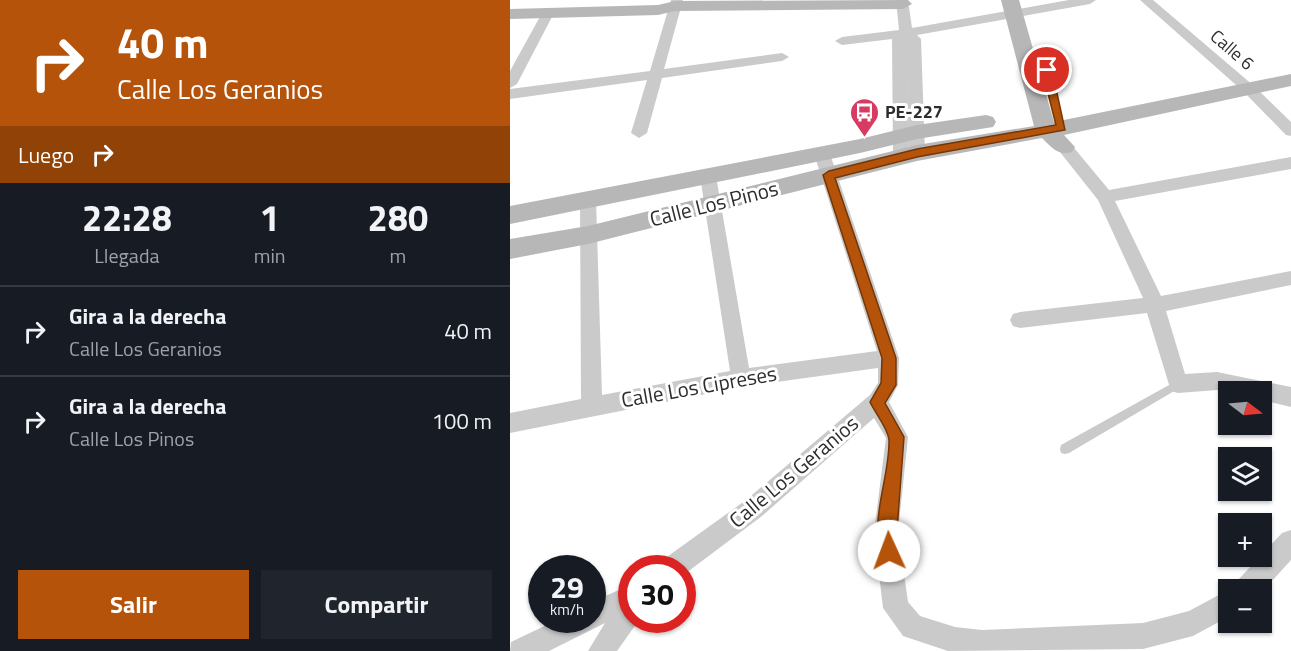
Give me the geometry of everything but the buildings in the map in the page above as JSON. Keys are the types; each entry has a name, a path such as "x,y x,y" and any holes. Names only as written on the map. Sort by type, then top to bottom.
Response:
{"street":[{"path":"842,41 906,33 1021,6 1090,0"},
{"name":"Calle 6","path":"1146,0 1249,89 1291,132"},
{"path":"510,6 664,2 902,2 906,33"},
{"path":"510,14 658,10 676,3"},
{"path":"639,133 676,3"},
{"path":"1021,6 1054,126 1105,197 1150,290 1178,384 1217,381 1291,397"},
{"path":"510,84 548,13"},
{"path":"906,33 899,38 909,145"},
{"path":"510,94 782,57"},
{"path":"1054,126 1233,75 1291,63"},
{"path":"1054,126 1291,80"},
{"name":"Calle Los Pinos","path":"510,249 588,235 711,205 826,164 909,145 1054,126"},
{"path":"1105,197 1291,163"},
{"name":"Calle Los Pinos","path":"510,215 708,176 826,164"},
{"name":"Calle Los Geranios","path":"691,555 754,508 877,402 888,385 889,358 826,164"},
{"path":"708,176 741,378"},
{"path":"588,200 592,407"},
{"path":"1020,320 1154,303 1291,278"},
{"name":"Calle Los Cipreses","path":"510,423 741,378 889,358"},
{"path":"877,402 897,437 886,532 896,608 912,627 955,640 982,643 1143,636 1193,623 1218,609"},
{"path":"1256,579 1291,542"},
{"path":"601,651 618,627"},
{"path":"520,651 557,633"}],"lane":[{"path":"1065,448 1178,384"}],"place":[{"name":"PE-227","path":"864,138"}],"route":[{"path":"889,551 886,532 897,437 877,402 888,385 889,358 829,175 917,153 1062,128 1047,70"}]}
